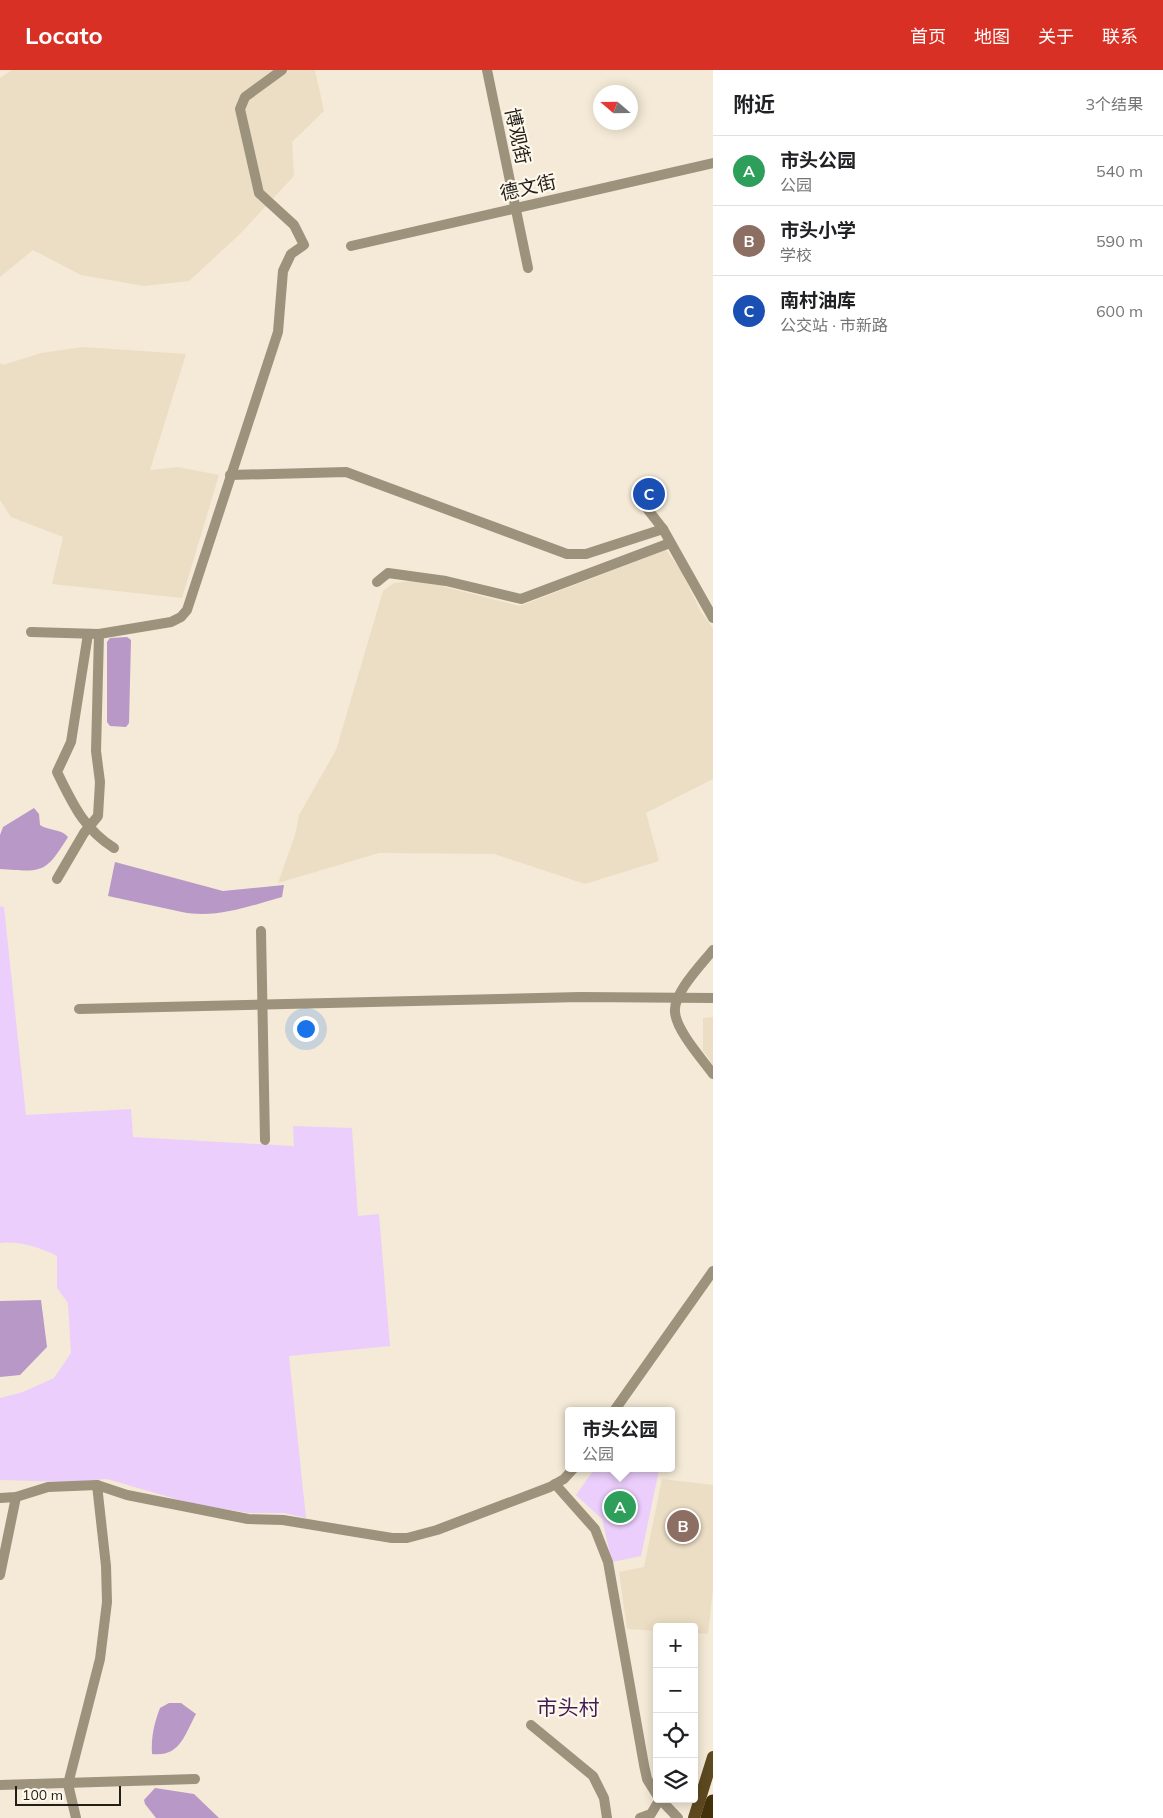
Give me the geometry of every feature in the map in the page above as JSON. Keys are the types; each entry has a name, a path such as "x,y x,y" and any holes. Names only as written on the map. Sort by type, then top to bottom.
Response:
{"highway":[{"path":"708,1818 713,1802"}],"main road":[{"path":"694,1818 713,1757"}],"street":[{"path":"31,632 94,634 171,622 181,617 187,610 278,332 283,271 291,254 304,245 294,225 260,193 240,109 245,97 282,70"},
{"name":"博观街","path":"487,70 528,268"},
{"name":"德文街","path":"351,246 713,163"},
{"path":"230,474 346,472 567,554 586,554 663,529"},
{"path":"645,506 663,529 713,618"},
{"path":"377,582 388,573 446,581 521,599 670,543"},
{"path":"57,879 84,833 98,816 100,802 96,751 94,634"},
{"path":"94,634 71,742 58,772 77,814 103,841 114,848"},
{"path":"262,930 265,1140"},
{"path":"713,950 688,981 677,999 674,1010 677,1022 713,1074"},
{"path":"79,1009 580,997 713,998"},
{"path":"617,1407 713,1270"},
{"path":"0,1498 16,1497 48,1487 97,1485 127,1495 248,1518 283,1520 392,1538 407,1538 437,1530 555,1484 569,1472"},
{"path":"555,1484 595,1529 608,1562 644,1765 647,1779 653,1789"},
{"path":"76,1818 68,1784 100,1659 107,1602 106,1566 97,1485"},
{"path":"0,1575 16,1497"},
{"path":"531,1725 593,1776 604,1798 607,1818"},
{"path":"0,1785 195,1779"},
{"path":"640,1818 651,1814 658,1803"},
{"path":"664,1803 678,1818"}],"shaded area":[{"path":"12,70 315,70 324,111 292,142 294,176 239,235 189,281 144,286 81,275 33,250 0,277 0,78"},
{"path":"83,347 186,354 150,470 178,467 219,475 182,598 52,584 63,537 11,517 0,500 0,363 3,365 41,353"},
{"path":"666,550 680,569 701,612 713,628 713,779 646,813 659,861 585,884 494,854 379,853 278,883 295,835 299,815 336,750 383,591 394,583 418,580 520,606"},
{"path":"127,637 131,640 129,723 126,727 110,726 107,722 107,642 110,638"},
{"path":"34,808 39,814 40,825 65,834 68,837 54,858 42,868 34,870 0,869 0,835 3,827"},
{"path":"115,862 223,891 284,885 282,897 220,913 195,914 182,912 108,896"},
{"path":"0,906 4,907 26,1115 131,1109 133,1137 294,1146 293,1126 352,1128 358,1216 379,1214 390,1346 289,1356 306,1518 284,1513 249,1513 193,1504 107,1479 68,1482 0,1480 0,1398 23,1392 54,1378 71,1353 68,1303 57,1288 57,1256 29,1245 0,1243"},
{"path":"713,1017 713,1065 703,1051 703,1018"},
{"path":"41,1300 47,1347 20,1375 0,1377 0,1301"},
{"path":"592,1472 659,1472 641,1556 612,1562 602,1519 576,1495"},
{"path":"662,1479 713,1485 713,1589 708,1634 698,1633 698,1623 653,1623 653,1631 627,1629 619,1572 644,1567"},
{"path":"169,1703 181,1703 196,1714 184,1737 175,1748 169,1752 152,1754 153,1736 160,1708"},
{"path":"155,1788 194,1794 219,1818 156,1818 144,1800"}],"place":[{"name":"南村油库","path":"649,494"},
{"name":"市头公园","path":"620,1507"},
{"name":"市头小学","path":"683,1526"}],"district":[{"name":"市头村","path":"568,1708"}]}
